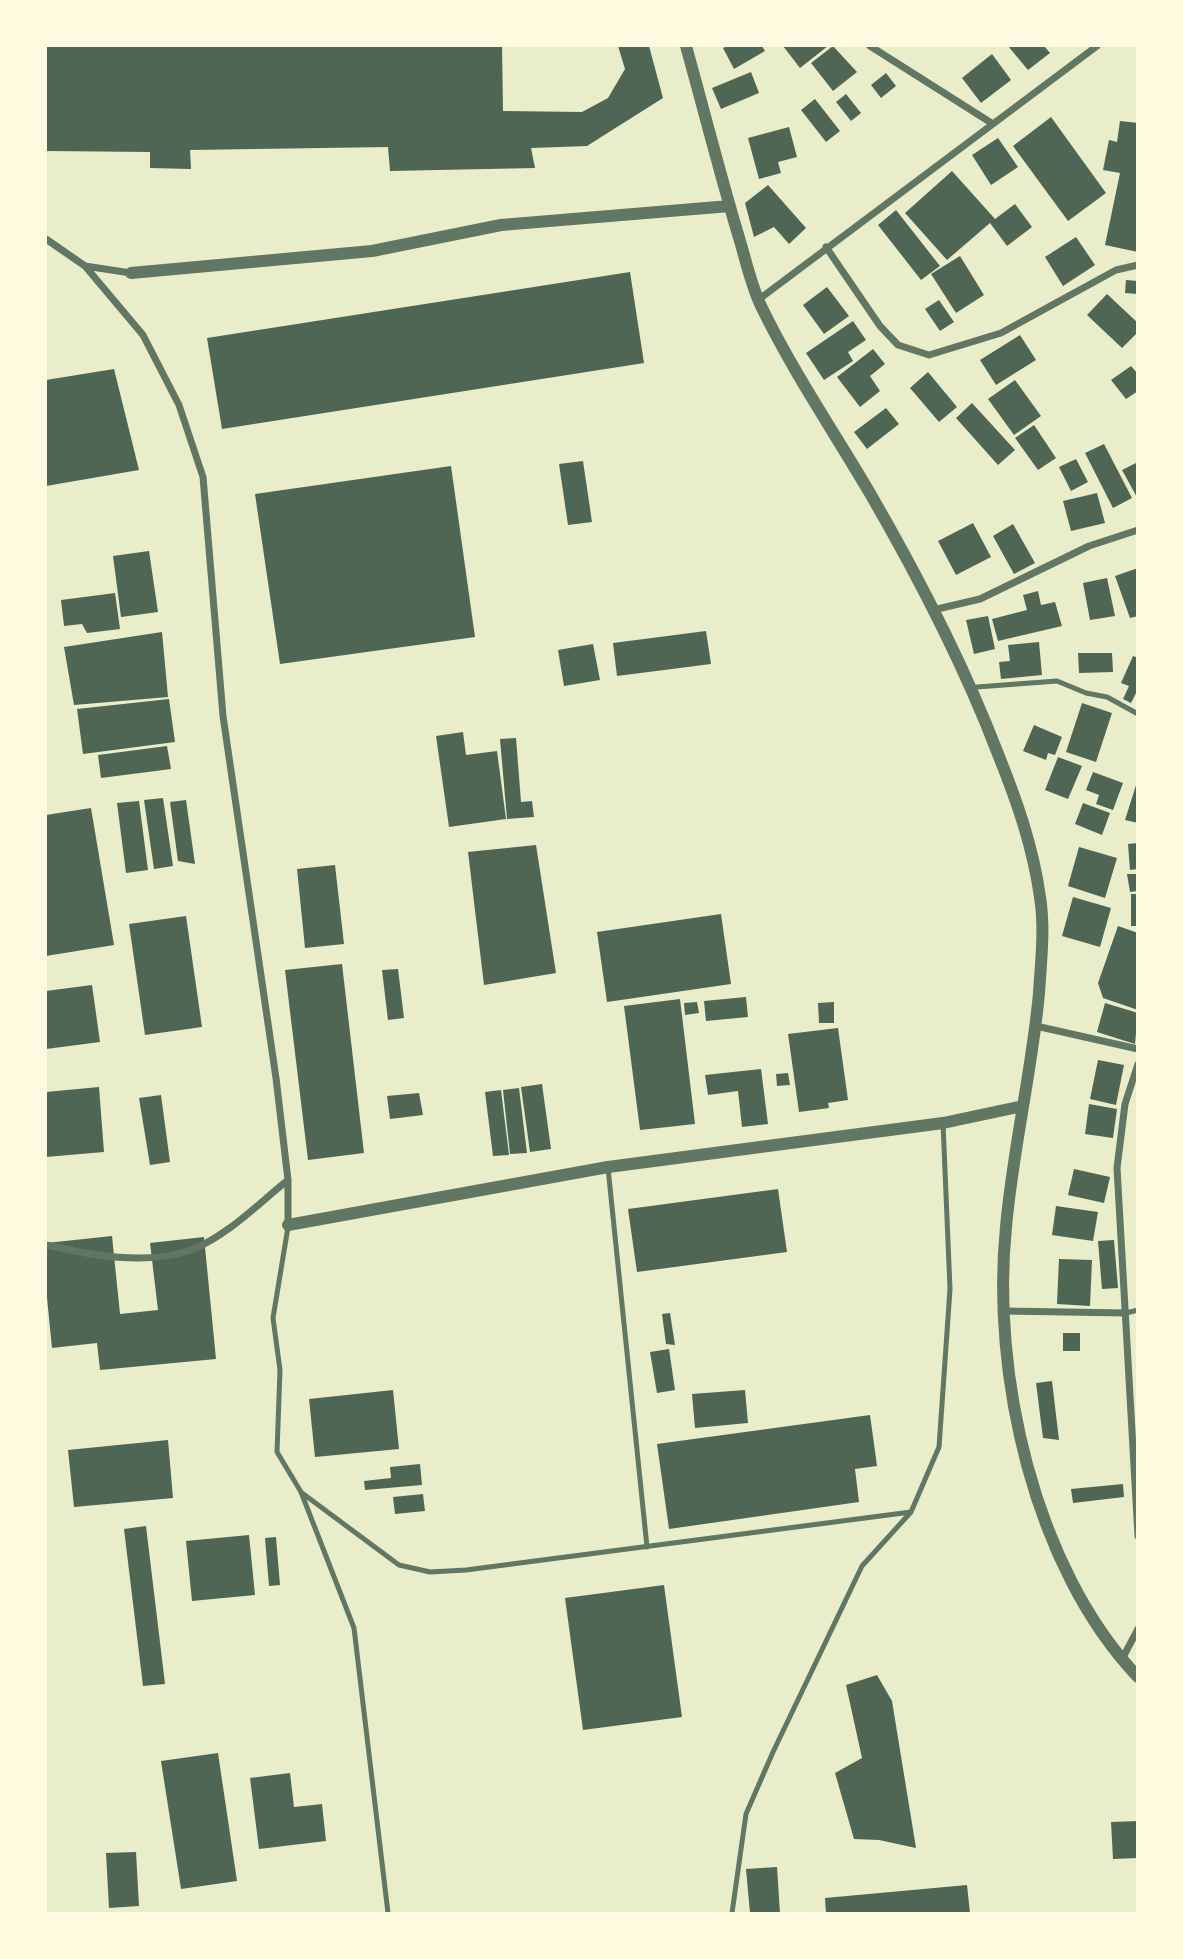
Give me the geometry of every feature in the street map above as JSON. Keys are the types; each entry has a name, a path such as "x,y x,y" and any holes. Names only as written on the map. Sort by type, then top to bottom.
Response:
{"street":[{"path":"686,46 758,300 799,379 871,495 933,610 984,719 1034,855 1041,904 1042,951 1036,1027 1006,1226 1006,1353 1021,1433 1040,1500 1064,1566 1095,1625 1121,1660 1138,1677"},
{"path":"870,46 993,124"},
{"path":"758,300 1097,46"},
{"path":"85,266 131,273 372,251 501,225 730,206"},
{"path":"46,239 85,266 143,335 179,405 203,477 223,716 276,1078 288,1180 288,1225 608,1167 943,1123 1023,1106"},
{"path":"826,247 880,326 898,345 929,355 1001,332 1116,270 1138,265"},
{"path":"933,610 980,598 1089,546 1138,530"},
{"path":"1036,1027 1138,1049"},
{"path":"1138,1064 1125,1104 1117,1168 1138,1536"},
{"path":"46,1245 98,1257 163,1256 191,1250 213,1238 288,1180"},
{"path":"1004,1311 1126,1313"},
{"path":"1121,1660 1138,1629"}],"lane":[{"path":"977,687 1057,681 1086,693 1107,697 1138,714"},
{"path":"732,1913 747,1814 778,1740 862,1566 911,1512 939,1447 950,1289 943,1123"},
{"path":"608,1167 648,1547"},
{"path":"288,1225 273,1318 280,1370 277,1452 301,1492 354,1628 388,1913"},
{"path":"1126,1313 1138,1310"},
{"path":"301,1492 399,1565 430,1572 648,1547 911,1512"}],"building":[{"path":"46,46 502,46 503,111 582,112 608,98 625,69 618,46 649,46 663,98 587,146 531,148 535,168 390,171 388,147 190,150 191,169 150,168 150,152 46,151"},
{"path":"762,46 765,51 734,69 723,48"},
{"path":"783,46 828,46 800,68"},
{"path":"833,46 857,72 833,91 811,63"},
{"path":"1008,46 1044,46 1050,53 1028,70"},
{"path":"992,54 1011,80 981,103 962,78"},
{"path":"751,72 759,93 721,109 712,88"},
{"path":"886,73 896,86 881,98 871,85"},
{"path":"846,94 861,113 851,121 836,102"},
{"path":"815,99 840,131 826,142 801,110"},
{"path":"1051,117 1106,193 1068,221 1013,146"},
{"path":"1120,121 1138,123 1138,252 1105,245 1120,173 1103,170 1109,140 1117,142"},
{"path":"789,127 797,157 778,162 781,173 759,179 748,138"},
{"path":"998,138 1018,167 991,185 972,155"},
{"path":"952,171 995,219 1015,204 1032,227 1007,246 990,223 947,260 905,213"},
{"path":"768,185 806,228 789,244 774,227 754,237 745,203"},
{"path":"896,210 940,266 921,280 878,225"},
{"path":"1076,237 1095,265 1063,286 1045,257"},
{"path":"960,256 984,295 956,313 931,274"},
{"path":"630,272 644,363 222,429 207,338"},
{"path":"1126,280 1138,281 1138,294 1125,293"},
{"path":"827,287 849,316 824,334 803,305"},
{"path":"1107,294 1138,323 1138,332 1122,348 1087,315"},
{"path":"939,300 954,322 940,331 925,309"},
{"path":"853,321 866,340 848,352 853,361 824,380 806,353"},
{"path":"1020,335 1036,360 996,385 980,360"},
{"path":"873,349 885,364 870,376 880,391 860,407 837,377"},
{"path":"1131,366 1138,374 1138,391 1126,399 1111,380"},
{"path":"114,369 139,470 46,486 46,380"},
{"path":"928,372 957,407 939,422 910,388"},
{"path":"1015,380 1041,416 1014,435 988,399"},
{"path":"972,403 1015,450 998,465 956,418"},
{"path":"886,408 899,424 867,449 854,432"},
{"path":"1034,425 1056,458 1038,470 1015,438"},
{"path":"1104,444 1132,498 1113,508 1085,453"},
{"path":"1076,459 1088,482 1071,491 1059,467"},
{"path":"583,461 592,522 568,525 559,464"},
{"path":"1138,462 1138,499 1122,470"},
{"path":"451,466 475,637 280,664 255,494"},
{"path":"1097,493 1105,523 1071,531 1063,501"},
{"path":"973,523 991,557 956,575 938,541"},
{"path":"1013,524 1035,563 1014,574 993,536"},
{"path":"149,551 158,612 121,617 113,556"},
{"path":"1138,568 1138,616 1130,618 1115,576"},
{"path":"1107,578 1115,616 1090,620 1083,583"},
{"path":"1038,591 1041,605 1055,602 1062,626 998,641 992,619 1027,610 1023,595"},
{"path":"115,593 120,629 87,633 82,624 64,626 61,600"},
{"path":"988,616 995,649 974,654 966,620"},
{"path":"706,631 711,664 617,676 613,643"},
{"path":"162,632 168,697 74,705 64,647"},
{"path":"1039,642 1042,675 1001,679 999,662 1010,661 1008,645"},
{"path":"593,644 600,680 564,686 558,650"},
{"path":"1078,653 1112,653 1113,672 1079,673"},
{"path":"1133,656 1138,658 1138,689 1131,703 1123,699 1129,686 1121,683"},
{"path":"169,699 175,742 83,754 77,709"},
{"path":"1082,703 1112,713 1096,762 1066,752"},
{"path":"1034,725 1062,737 1055,755 1048,753 1046,760 1023,751"},
{"path":"463,732 466,755 497,751 506,819 449,827 436,736"},
{"path":"516,738 521,802 532,801 534,817 507,819 500,739"},
{"path":"167,746 171,769 101,778 98,755"},
{"path":"1058,757 1082,766 1068,799 1045,790"},
{"path":"1093,772 1123,783 1113,810 1096,804 1099,795 1086,790"},
{"path":"1138,779 1138,823 1125,820"},
{"path":"163,798 173,866 154,869 144,800"},
{"path":"186,800 195,864 178,861 170,802"},
{"path":"139,801 148,870 126,873 117,803"},
{"path":"1083,803 1110,813 1102,835 1075,824"},
{"path":"91,808 114,945 46,956 46,815"},
{"path":"1138,843 1138,869 1130,870 1128,844"},
{"path":"536,845 556,973 484,985 468,852"},
{"path":"1079,847 1117,858 1105,898 1068,886"},
{"path":"335,865 344,944 305,948 297,869"},
{"path":"1127,874 1138,874 1138,891 1130,892"},
{"path":"1131,894 1138,894 1138,926 1131,926"},
{"path":"1073,897 1111,908 1100,947 1062,936"},
{"path":"721,914 731,984 607,1002 597,932"},
{"path":"186,916 202,1027 145,1035 129,924"},
{"path":"1118,926 1138,933 1138,1010 1103,998 1098,983"},
{"path":"342,964 364,1153 308,1160 285,970"},
{"path":"398,969 404,1018 388,1020 382,970"},
{"path":"92,985 100,1042 46,1049 46,991"},
{"path":"746,997 748,1017 706,1021 704,1001"},
{"path":"680,999 695,1124 640,1130 624,1006"},
{"path":"697,1002 699,1013 685,1015 684,1003"},
{"path":"834,1002 834,1023 819,1023 818,1003"},
{"path":"1105,1003 1138,1013 1135,1044 1097,1032"},
{"path":"838,1028 848,1100 828,1103 829,1108 799,1112 788,1034"},
{"path":"1098,1060 1124,1065 1116,1105 1090,1099"},
{"path":"761,1069 768,1124 742,1127 738,1091 708,1095 705,1075"},
{"path":"788,1073 790,1085 777,1086 776,1074"},
{"path":"542,1084 551,1149 530,1152 521,1087"},
{"path":"99,1087 104,1152 46,1157 46,1092"},
{"path":"519,1088 527,1153 510,1154 503,1090"},
{"path":"501,1090 509,1155 493,1156 485,1092"},
{"path":"419,1093 423,1115 390,1119 387,1096"},
{"path":"161,1095 170,1162 150,1165 139,1098"},
{"path":"1089,1104 1117,1109 1113,1138 1085,1134"},
{"path":"1074,1169 1110,1177 1104,1203 1068,1195"},
{"path":"778,1189 787,1252 637,1272 628,1209"},
{"path":"1056,1206 1098,1212 1093,1241 1052,1235"},
{"path":"112,1236 120,1314 158,1310 150,1243 204,1237 216,1359 100,1370 97,1343 52,1348 46,1288 46,1243"},
{"path":"1114,1240 1118,1288 1102,1289 1098,1241"},
{"path":"1059,1259 1092,1260 1090,1306 1057,1304"},
{"path":"670,1313 675,1345 666,1344 662,1314"},
{"path":"1063,1333 1080,1333 1080,1351 1063,1351"},
{"path":"669,1349 675,1390 657,1393 650,1352"},
{"path":"1052,1381 1059,1440 1043,1438 1036,1383"},
{"path":"393,1390 399,1449 315,1457 309,1399"},
{"path":"745,1390 748,1423 695,1428 692,1394"},
{"path":"870,1415 877,1466 855,1469 859,1502 669,1529 657,1444"},
{"path":"168,1440 173,1498 74,1507 68,1450"},
{"path":"420,1464 422,1485 365,1490 364,1481 391,1478 390,1467"},
{"path":"1123,1484 1124,1497 1073,1503 1071,1489"},
{"path":"423,1494 425,1511 395,1514 393,1497"},
{"path":"146,1526 165,1684 143,1686 124,1529"},
{"path":"249,1535 255,1595 192,1601 186,1541"},
{"path":"276,1537 280,1585 269,1586 265,1538"},
{"path":"664,1585 682,1717 583,1730 565,1598"},
{"path":"877,1675 892,1701 916,1848 879,1840 854,1839 835,1773 862,1758 846,1685"},
{"path":"218,1753 237,1881 181,1889 161,1761"},
{"path":"290,1773 294,1807 322,1804 326,1841 259,1849 250,1778"},
{"path":"1138,1821 1138,1858 1113,1859 1111,1822"},
{"path":"136,1852 139,1906 109,1908 106,1853"},
{"path":"777,1867 780,1913 750,1913 746,1869"},
{"path":"967,1885 970,1913 826,1913 825,1898"}]}
